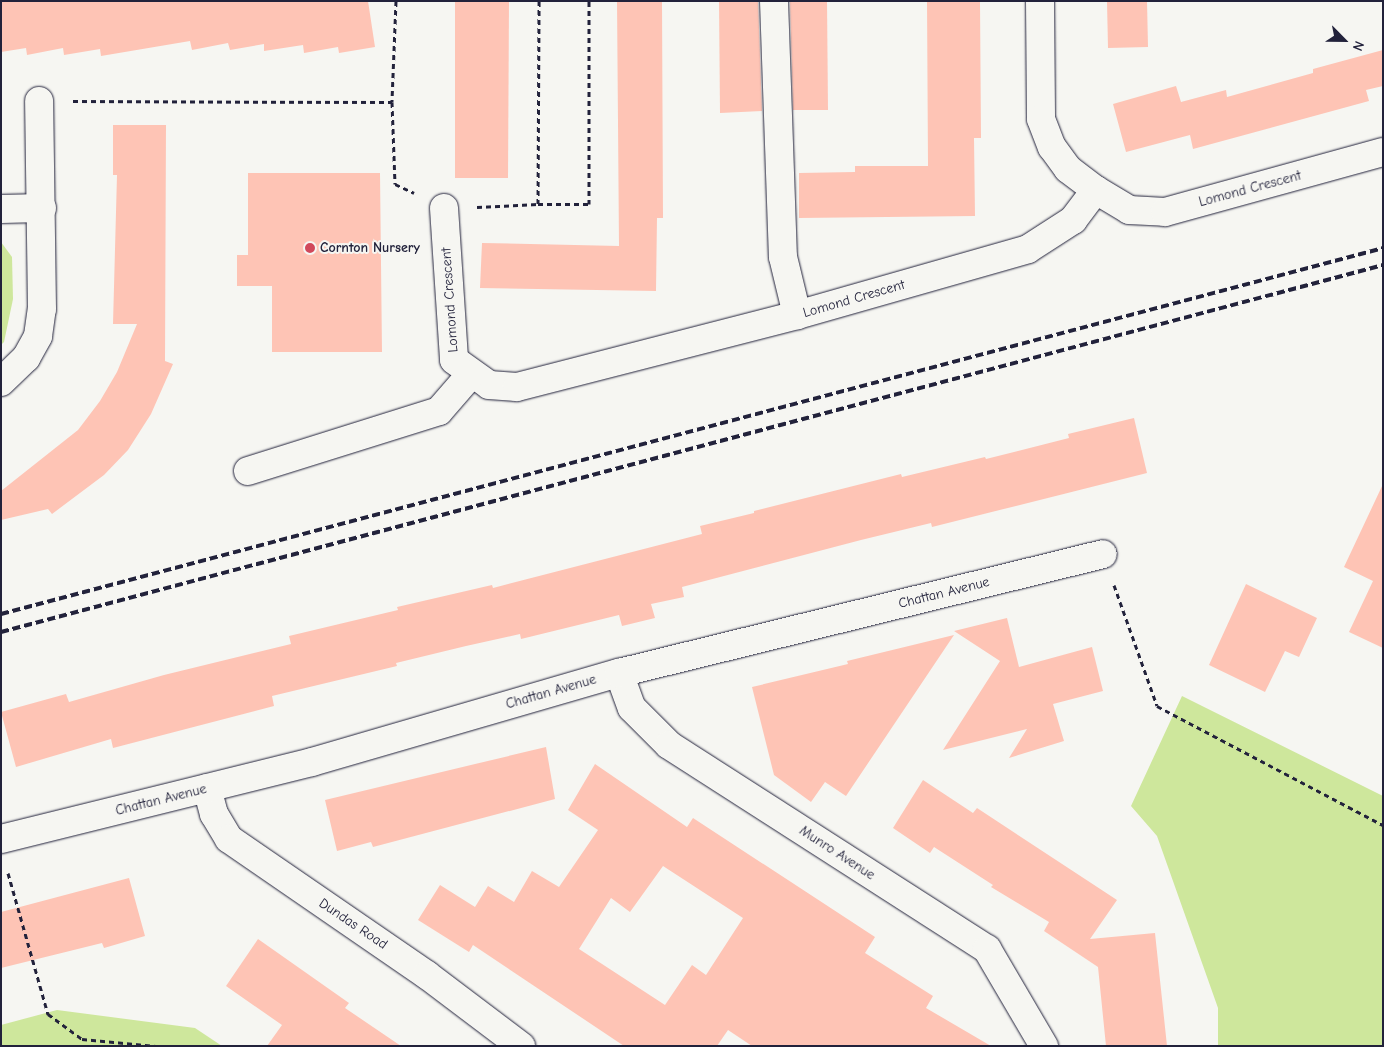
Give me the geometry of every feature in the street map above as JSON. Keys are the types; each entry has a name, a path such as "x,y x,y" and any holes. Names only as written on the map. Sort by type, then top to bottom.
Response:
{"street":[{"path":"774,1 783,257 797,315"},
{"path":"1040,1 1041,119 1052,147 1068,169 1096,190"},
{"path":"1,382 26,358 38,336 42,309 39,101"},
{"name":"Lomond Crescent","path":"444,208 454,360 471,374 489,385 517,388 797,315 1028,249 1073,220 1096,190 1129,210 1165,212 1383,152"},
{"path":"1,209 42,208"},
{"path":"248,471 439,411 471,374"},
{"name":"Chattan Avenue","path":"1,839 312,762 619,673 1103,554"},
{"name":"Munro Avenue","path":"619,673 632,708 669,745 987,950 1044,1046"},
{"name":"Dundas Road","path":"207,788 214,814 229,839 427,975 521,1046"}],"path":[{"path":"396,1 392,102 395,184 444,208 589,204 589,1"},
{"path":"538,204 539,1"},
{"path":"39,101 392,102"},
{"path":"1103,554 1157,706 1383,824"},
{"path":"6,869 48,1014 82,1039 156,1046"}],"green space":[{"path":"1,242 12,257 13,299 4,342 1,345"},
{"path":"1182,696 1383,796 1383,1046 1218,1046 1218,1008 1157,836 1131,806"},
{"path":"57,1010 195,1028 222,1046 1,1046 1,1025"}],"building":[{"path":"1,1 368,1 375,47 339,53 338,47 304,53 303,45 264,51 264,44 230,50 228,43 192,50 190,41 101,56 100,49 64,55 63,48 27,55 26,48 1,52"},
{"path":"455,1 509,1 508,178 455,178"},
{"path":"617,1 662,1 663,218 657,218 656,291 480,288 482,243 619,246"},
{"path":"719,1 758,1 762,111 720,113"},
{"path":"790,1 827,1 828,110 793,110"},
{"path":"927,1 980,1 981,138 974,138 975,216 799,218 799,173 855,172 855,166 928,166"},
{"path":"1107,1 1147,1 1148,47 1108,48"},
{"path":"1383,50 1383,86 1366,90 1369,101 1193,149 1190,135 1126,152 1113,104 1176,86 1181,102 1226,90 1227,97 1313,73 1313,69"},
{"path":"113,125 166,125 165,361 173,364 151,414 128,450 104,475 52,514 48,509 1,520 1,491 78,430 100,401 117,372 137,324 113,324 117,175 113,175"},
{"path":"248,173 380,173 382,352 272,352 272,286 237,286 237,255 248,255"},
{"path":"1134,418 1147,473 932,527 931,523 861,540 682,587 684,597 651,604 655,618 622,626 619,615 521,639 520,634 466,646 396,663 397,666 272,696 274,706 113,748 111,739 16,767 1,712 66,694 69,702 164,675 291,644 289,636 398,610 397,607 492,585 493,588 702,534 700,526 754,513 754,511 901,474 902,477 985,457 986,459 1069,438 1068,434"},
{"path":"1383,484 1383,648 1349,632 1373,581 1344,567"},
{"path":"1246,584 1317,618 1299,657 1285,651 1265,692 1209,665"},
{"path":"1007,618 1019,667 1092,647 1103,691 1053,704 1064,741 1009,758 1027,729 943,750 1000,661 954,631"},
{"path":"954,635 846,796 825,782 811,802 774,775 752,687 848,664 847,661"},
{"path":"546,747 555,799 373,847 371,842 337,851 325,800"},
{"path":"595,764 687,827 693,818 875,937 865,953 933,996 926,1008 991,1046 752,1046 728,1030 717,1046 624,1046 473,945 469,952 418,920 440,885 475,907 488,886 514,902 532,871 559,887 598,830 568,810","holes":["663,866 743,918 706,975 692,965 665,1005 579,949 611,898 630,912"]},
{"path":"923,780 973,813 977,808 1117,900 1090,939 1155,933 1167,1046 1106,1046 1098,967 1044,931 1049,922 991,887 993,885 934,847 930,853 893,828"},
{"path":"129,878 145,936 104,948 102,943 1,968 1,912"},
{"path":"258,939 349,1003 345,1008 401,1046 267,1046 282,1025 226,986"}],"railway":[{"path":"1,614 1383,248"},
{"path":"1,632 1383,265"}],"place":[{"name":"Cornton Nursery","path":"310,248"}]}
